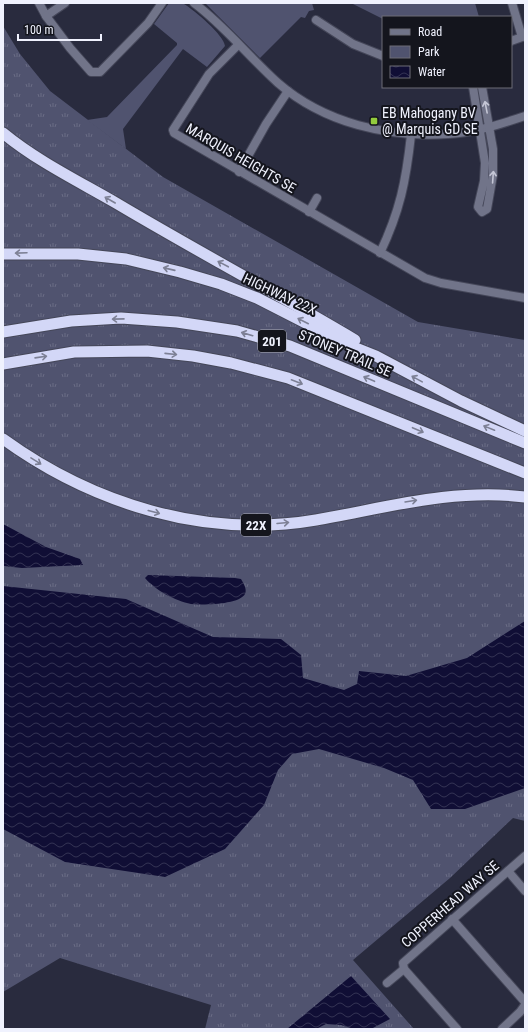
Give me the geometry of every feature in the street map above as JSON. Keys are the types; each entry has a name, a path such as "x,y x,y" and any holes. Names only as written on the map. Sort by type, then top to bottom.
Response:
{"highway":[{"path":"3,133 39,158 182,243 274,292 355,340 376,356"},
{"name":"HIGHWAY 22X","path":"3,254 78,254 126,259 221,284 257,298 351,346 376,356 461,402 525,431"},
{"name":"STONEY TRAIL SE","path":"3,332 72,321 121,318 177,322 237,331 290,346 525,443"},
{"name":"201","path":"3,364 74,352 147,351 193,356 231,363 288,378 525,473"},
{"name":"22X","path":"3,439 61,476 100,494 136,507 171,517 214,523 260,525 314,520 444,497 473,495 525,497"}],"street":[{"path":"39,3 46,16 70,48 91,72 100,72 148,23 162,3"},
{"path":"46,16 65,3"},
{"path":"194,3 219,24 238,45 288,91 315,108 345,121 384,132 411,135 450,134 480,129 525,116"},
{"path":"512,3 524,37 512,41"},
{"path":"316,20 353,44 382,56"},
{"name":"MARQUIS HEIGHTS SE","path":"238,45 209,74 173,130 174,134 425,278 441,283 525,298"},
{"path":"473,88 485,163 484,182 478,207 482,212 487,209 493,175 493,149 482,88"},
{"path":"239,172 266,124 288,91"},
{"path":"380,253 400,206 411,135"},
{"path":"309,212 317,198"},
{"name":"COPPERHEAD WAY SE","path":"457,1029 404,969 403,963 525,856"},
{"path":"508,871 525,891"},
{"path":"452,920 525,1002"},
{"path":"387,983 404,969"},
{"path":"502,1029 525,1005"}],"green space":[{"path":"169,3 182,3 189,7 214,29 220,36 225,46 207,67 183,49 123,129 126,149 87,120 107,117 177,45 177,43 154,24"},
{"path":"205,3 312,3 314,10 309,11 305,18 301,17 260,58"},
{"path":"351,3 475,3 479,16 382,16 382,18"},
{"path":"3,26 20,54 50,91 163,177 418,322 525,340 525,821 513,818 450,878 353,960 414,1029 205,1029 211,1005 60,958 3,992"}],"water":[{"path":"3,524 46,547 80,559 83,565 22,568 3,566"},
{"path":"148,575 241,579 245,586 246,592 241,598 228,602 191,604 178,600 160,591 145,578"},
{"path":"3,586 126,599 213,637 281,639 301,655 303,678 344,690 357,684 359,671 406,676 467,658 525,621 525,788 465,809 431,809 413,780 384,768 319,749 292,754 278,770 264,805 225,849 165,877 65,862 3,829"},
{"path":"351,976 390,1019 371,1029 354,1029 341,1025 326,1024 316,1029 287,1029"}],"place":[{"name":"EB Mahogany BV @ Marquis GD SE","path":"374,121"}]}
